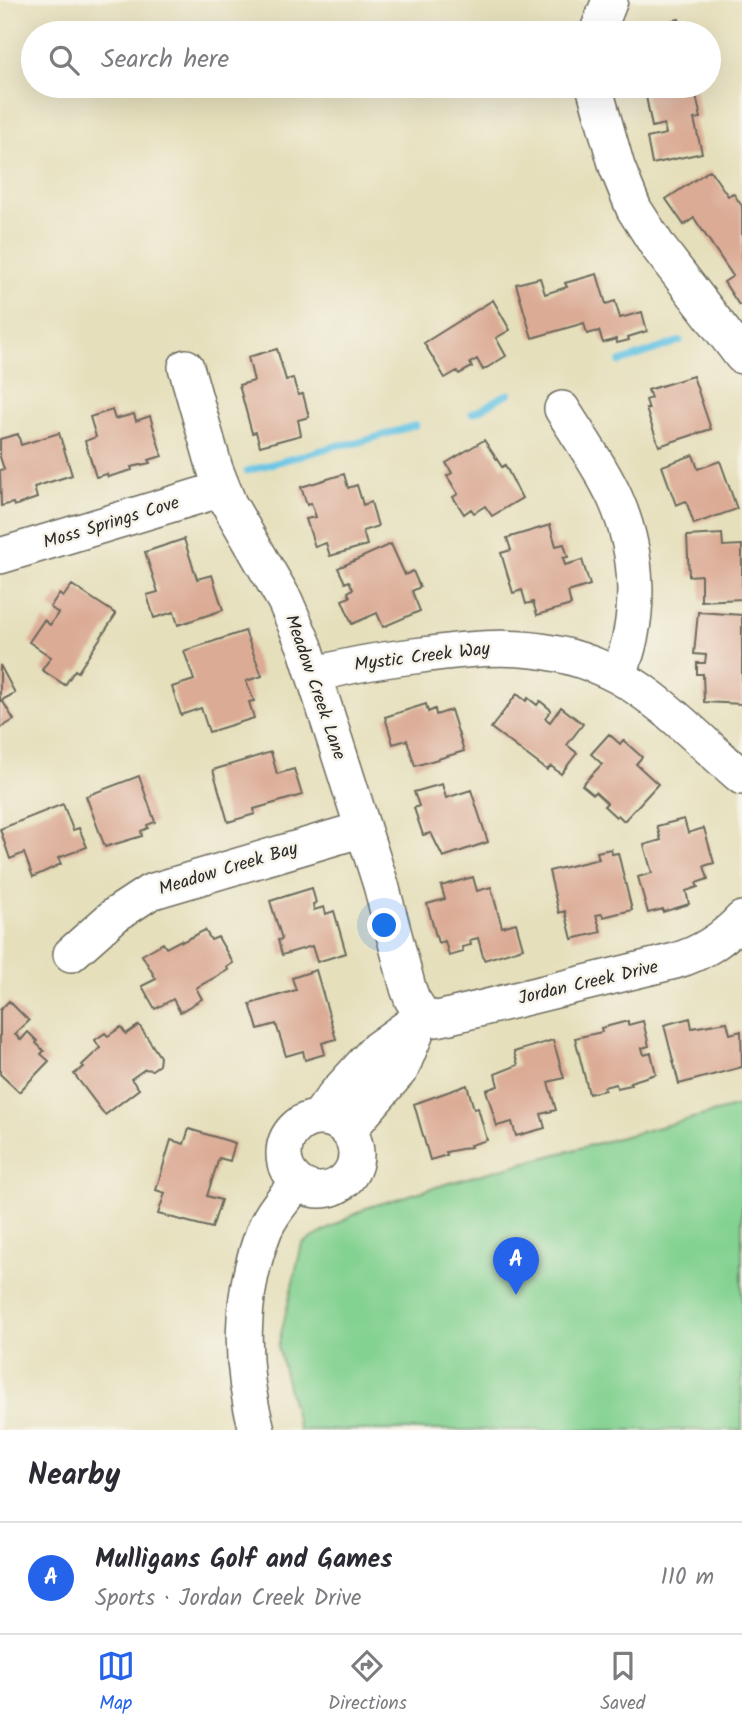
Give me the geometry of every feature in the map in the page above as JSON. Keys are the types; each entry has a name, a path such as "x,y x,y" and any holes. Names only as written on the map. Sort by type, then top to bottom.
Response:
{"street":[{"path":"597,98 617,167 635,209 659,248 742,356"},
{"name":"Meadow Creek Lane","path":"186,367 222,489 236,520 295,621 315,675 363,829 408,988 423,1016"},
{"path":"562,409 609,487 629,541 635,609 628,654 618,676"},
{"name":"Moss Springs Cove","path":"0,556 222,489"},
{"name":"Mystic Creek Way","path":"315,675 362,663 474,648 531,648 556,653 618,676 655,702 742,777"},
{"name":"Meadow Creek Bay","path":"71,954 124,908 150,891 363,829"},
{"name":"Jordan Creek Drive","path":"423,1016 437,1019 675,961 705,950 742,919"},
{"path":"333,1125 335,1095 377,1049 423,1016"},
{"path":"306,1121 333,1125 355,1144 356,1159 351,1173 341,1184 327,1189 312,1189 298,1183 290,1174 284,1150 295,1128 306,1121"},
{"path":"257,1430 246,1374 244,1328 250,1280 264,1230 279,1205 298,1183"}],"green space":[{"path":"742,1105 742,1430 299,1430 278,1347 302,1244 366,1208 463,1179"}],"building":[{"path":"646,98 697,98 701,118 694,119 702,153 652,164 647,138 666,134 664,124 652,127"},
{"path":"710,170 728,196 733,193 742,206 742,303 739,305 724,282 733,276 694,218 684,225 666,199"},
{"path":"597,274 606,304 615,301 620,318 642,312 647,331 628,337 629,340 617,343 616,339 603,343 599,331 587,334 584,323 532,338 516,284 540,278 545,294 567,287 565,283"},
{"path":"493,300 510,330 496,338 506,356 483,370 477,359 470,363 472,367 445,378 424,343"},
{"path":"277,349 286,380 293,378 298,395 303,394 309,417 298,420 301,435 260,446 256,432 252,433 239,385 254,381 248,357"},
{"path":"693,376 711,429 659,446 646,409 649,409 646,400 651,398 648,390"},
{"path":"112,410 115,419 134,414 136,421 150,416 162,456 149,460 150,463 131,467 132,470 108,477 107,474 96,477 85,441 96,437 90,417"},
{"path":"59,433 72,475 34,487 37,498 14,506 13,503 1,506 0,470 4,469 0,457 0,439 18,434 21,445"},
{"path":"484,440 502,467 505,465 522,498 492,516 485,506 474,513 471,509 464,514 453,497 458,494 447,476 452,473 446,463"},
{"path":"693,455 698,469 720,461 737,509 694,524 686,501 676,505 662,466"},
{"path":"344,474 348,488 357,485 363,505 371,502 378,526 363,531 367,545 330,556 326,543 315,547 306,519 316,517 311,503 307,505 301,487"},
{"path":"550,525 556,546 564,544 568,557 563,558 565,565 582,560 590,585 568,592 571,605 537,615 533,602 526,604 522,590 513,593 501,553 511,550 507,538"},
{"path":"722,534 723,546 742,545 742,599 701,601 701,575 689,576 687,536"},
{"path":"184,539 197,579 212,575 223,610 178,625 174,612 154,618 147,595 158,592 145,552"},
{"path":"391,544 405,575 413,571 420,587 412,591 420,611 383,627 377,613 352,624 342,600 350,597 348,592 353,589 349,581 345,583 338,568"},
{"path":"72,585 116,614 78,672 75,670 65,685 42,670 51,657 29,642 44,620 50,625 58,613 50,607 59,594 63,597"},
{"path":"698,612 742,615 742,704 704,702 703,674 697,674 697,663 705,663 706,655 694,654"},
{"path":"245,631 262,676 246,681 254,701 249,702 254,718 209,732 201,708 181,715 172,687 194,680 184,651"},
{"path":"0,665 15,693 2,700 14,720 0,728"},
{"path":"517,694 537,705 540,701 551,710 545,718 550,722 561,707 583,724 567,745 577,753 561,774 551,766 547,770 491,728"},
{"path":"426,704 428,712 435,709 436,715 451,710 464,751 415,766 407,740 393,744 385,717"},
{"path":"609,734 620,744 623,740 642,757 636,764 658,784 624,821 604,806 607,803 595,792 593,794 582,785 602,764 591,754"},
{"path":"271,752 277,774 294,769 302,795 254,809 255,814 228,822 213,770"},
{"path":"139,776 155,822 141,831 142,836 105,847 86,796"},
{"path":"442,784 446,798 471,790 488,842 443,857 431,833 423,835 414,808 419,806 414,792"},
{"path":"63,804 73,830 79,828 87,847 58,858 61,864 33,877 24,853 10,859 0,829"},
{"path":"684,819 688,833 704,828 714,863 704,866 708,879 696,883 698,887 686,891 689,904 663,912 663,909 648,913 638,877 652,873 644,845 661,840 657,826"},
{"path":"611,849 612,854 618,853 632,910 603,917 602,914 596,915 601,932 572,939 565,911 559,913 549,871 599,859 597,852"},
{"path":"473,877 477,891 491,887 502,927 516,923 523,948 484,960 478,938 470,940 471,945 462,947 463,952 449,956 445,941 438,943 427,904 445,899 441,886"},
{"path":"312,888 316,903 313,904 314,910 324,907 326,914 334,911 346,953 317,962 312,946 282,955 278,940 282,939 270,901"},
{"path":"205,930 211,940 218,937 233,963 227,967 228,970 196,988 202,999 180,1012 173,999 155,1009 142,986 156,979 142,955 163,943 166,948"},
{"path":"316,970 336,1039 322,1043 325,1054 305,1060 303,1051 286,1056 276,1024 258,1029 250,1004 296,990 292,978"},
{"path":"9,1001 29,1021 15,1034 21,1040 28,1032 44,1051 41,1054 49,1061 19,1092 0,1074 0,1010"},
{"path":"690,1018 692,1028 727,1022 730,1034 741,1031 742,1067 679,1084 664,1025"},
{"path":"628,1021 628,1025 643,1021 649,1046 642,1048 644,1055 651,1053 656,1074 630,1082 631,1085 617,1088 616,1084 589,1094 575,1038 602,1032 601,1028"},
{"path":"139,1025 160,1057 159,1065 152,1070 145,1069 131,1079 139,1089 105,1115 74,1074 84,1067 82,1065 100,1048 95,1040 105,1033 108,1036 121,1027 126,1034"},
{"path":"553,1040 564,1078 548,1082 556,1110 541,1114 545,1128 516,1136 512,1122 497,1126 486,1090 498,1086 495,1074 518,1065 514,1052"},
{"path":"467,1085 474,1109 478,1108 487,1140 470,1145 471,1147 446,1152 447,1155 430,1160 414,1104"},
{"path":"189,1129 235,1143 230,1161 219,1158 207,1196 221,1200 212,1228 158,1214 165,1193 156,1190 171,1140 184,1144"}],"waterway":[{"path":"620,362 680,341"},
{"path":"472,413 509,394"},
{"path":"247,471 416,425"}],"place":[{"name":"Mulligans Golf and Games","path":"516,1295"}]}
